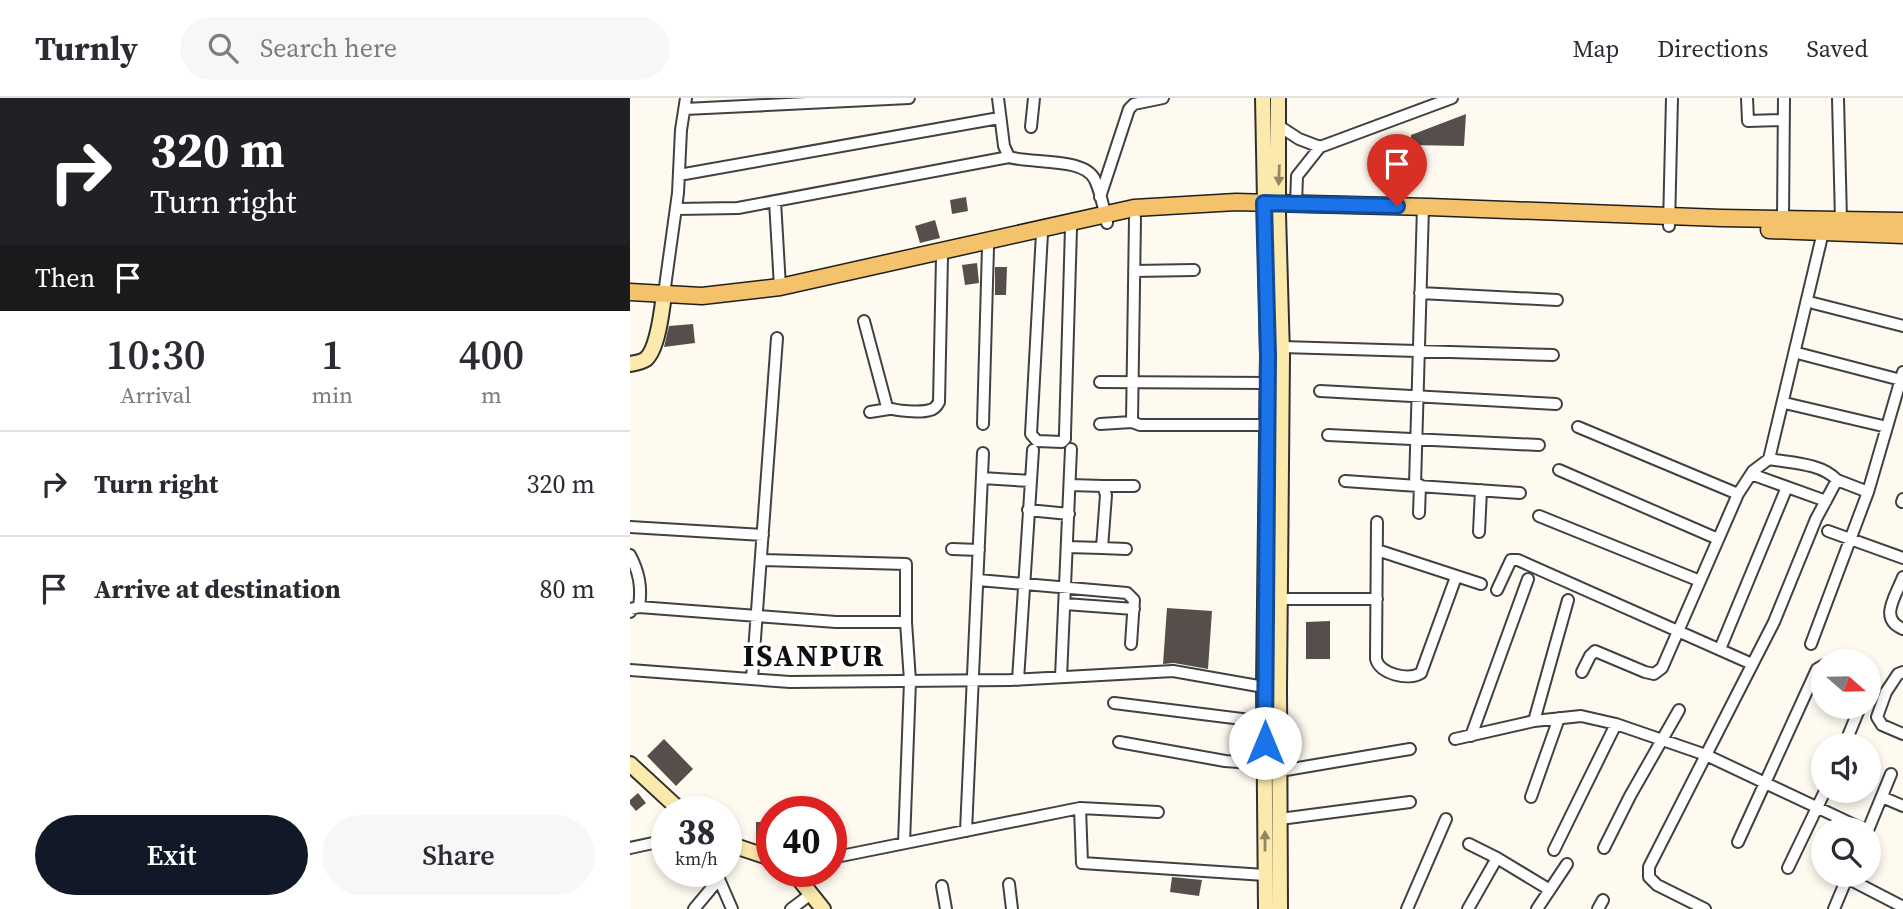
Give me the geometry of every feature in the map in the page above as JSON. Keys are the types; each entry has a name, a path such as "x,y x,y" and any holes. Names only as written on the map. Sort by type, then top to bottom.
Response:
{"main road":[{"path":"630,297 702,296 780,287 1106,218 1236,213 1296,204 1423,212"},
{"path":"630,292 702,302 781,293 1071,228 1134,208 1423,212 1670,221 1823,232 1903,234"},
{"path":"1670,221 1903,221"}],"street":[{"path":"630,364 645,360 652,350 657,334 676,209 686,104 909,98"},
{"path":"998,98 1003,146 1009,158"},
{"path":"1031,127 1034,98"},
{"path":"1100,197 1129,109 1134,104 1163,98"},
{"path":"1263,98 1282,347 1280,599 1266,722 1266,909"},
{"path":"1278,98 1279,126 1271,208 1267,425 1272,687 1280,771 1280,909"},
{"path":"1296,204 1297,176 1320,147 1452,98"},
{"path":"1670,221 1672,98"},
{"path":"1747,98 1748,121 1784,120"},
{"path":"1783,219 1784,98"},
{"path":"1838,98 1841,220"},
{"path":"679,175 999,118"},
{"path":"1279,126 1299,139 1320,147"},
{"path":"676,209 738,208 1009,158 1086,168 1095,178 1106,218"},
{"path":"775,201 780,287"},
{"path":"1419,513 1416,439 1423,212"},
{"path":"1132,422 1135,218"},
{"path":"1042,233 1031,434 1037,441 1062,442 1065,434 1071,228"},
{"path":"1582,672 1595,651 1654,674 1662,668 1738,494 1751,474 1769,459 1823,232"},
{"path":"982,424 988,247"},
{"path":"870,412 930,410 939,402 942,257"},
{"path":"1134,271 1194,271"},
{"path":"1420,293 1557,300"},
{"path":"1813,303 1903,326"},
{"path":"864,321 889,410"},
{"path":"752,679 777,338"},
{"path":"1282,347 1552,355"},
{"path":"1801,354 1902,376 1852,540 1811,644"},
{"path":"1100,382 1268,383"},
{"path":"1320,391 1556,404"},
{"path":"1789,404 1887,427"},
{"path":"1100,424 1132,422 1140,425 1267,425"},
{"path":"1578,427 1738,494"},
{"path":"1328,435 1539,445"},
{"path":"1061,677 1071,449"},
{"path":"1018,680 1033,450"},
{"path":"966,831 983,453"},
{"path":"1769,459 1820,469 1837,480 1868,492"},
{"path":"1559,470 1718,539"},
{"path":"1751,474 1826,501"},
{"path":"982,478 1030,481"},
{"path":"1704,909 1688,905 1657,885 1649,877 1649,867 1774,622 1816,519 1837,480"},
{"path":"1345,481 1520,494"},
{"path":"1070,485 1134,485"},
{"path":"1102,548 1106,495 1103,486"},
{"path":"1720,649 1787,487"},
{"path":"1479,532 1481,491"},
{"path":"1028,510 1069,513"},
{"path":"1539,516 1700,581"},
{"path":"1377,522 1378,667 1384,671 1415,676 1421,673 1456,577"},
{"path":"630,527 763,536"},
{"path":"1828,531 1903,558"},
{"path":"1067,547 1126,549"},
{"path":"952,549 979,550"},
{"path":"1377,550 1481,584"},
{"path":"630,555 639,570 641,594 634,610 836,622 906,622"},
{"path":"761,560 906,564 910,681 905,843"},
{"path":"1497,590 1511,560 1518,560 1752,664"},
{"path":"1903,577 1900,594 1890,610 1893,625 1903,629"},
{"path":"1471,736 1528,579"},
{"path":"978,580 1127,593 1134,600 1131,644"},
{"path":"1280,599 1377,599"},
{"path":"1534,721 1568,600"},
{"path":"1065,604 1134,609"},
{"path":"630,670 790,682 1018,680 1173,671 1272,687"},
{"path":"1903,672 1898,674 1886,692 1877,717 1882,725 1903,734"},
{"path":"1738,842 1811,682"},
{"path":"1114,702 1266,722"},
{"path":"1604,848 1679,710"},
{"path":"1455,739 1534,721 1581,716 1616,724 1706,755 1837,817"},
{"path":"1531,797 1559,718"},
{"path":"1554,850 1616,724"},
{"path":"1119,742 1226,761 1265,764"},
{"path":"1280,771 1410,749"},
{"path":"630,764 665,796"},
{"path":"1872,817 1891,774"},
{"path":"1882,797 1903,806"},
{"path":"1280,820 1410,802"},
{"path":"1788,868 1819,803"},
{"path":"1080,808 1082,863 1265,876"},
{"path":"847,855 1080,808 1158,812"},
{"path":"1407,909 1446,819"},
{"path":"630,848 651,843"},
{"path":"1469,844 1550,890"},
{"path":"1468,909 1497,858"},
{"path":"1537,909 1567,864"},
{"path":"1009,884 1012,909"},
{"path":"942,886 946,909"},
{"path":"692,908 709,887"},
{"path":"723,887 732,909"},
{"path":"805,887 823,909"},
{"path":"1834,909 1844,887"},
{"path":"1866,887 1903,907"},
{"path":"791,909 811,894"}],"building":[{"path":"1466,114 1464,146 1411,145 1411,135"},
{"path":"966,197 968,211 952,214 950,200"},
{"path":"935,220 940,238 920,243 915,226"},
{"path":"977,263 979,283 965,285 962,265"},
{"path":"995,267 1007,267 1006,295 995,295"},
{"path":"693,324 695,343 664,347 669,326"},
{"path":"1167,608 1212,611 1208,669 1174,663 1163,664"},
{"path":"1330,621 1330,659 1306,659 1306,622"},
{"path":"664,739 693,769 676,786 647,756"},
{"path":"638,793 646,803 636,811 630,800"},
{"path":"1172,877 1202,880 1199,896 1170,892"}],"district":[{"name":"ISANPUR","path":"814,655"}],"route":[{"path":"1265,743 1268,355 1264,203 1397,206"}]}
